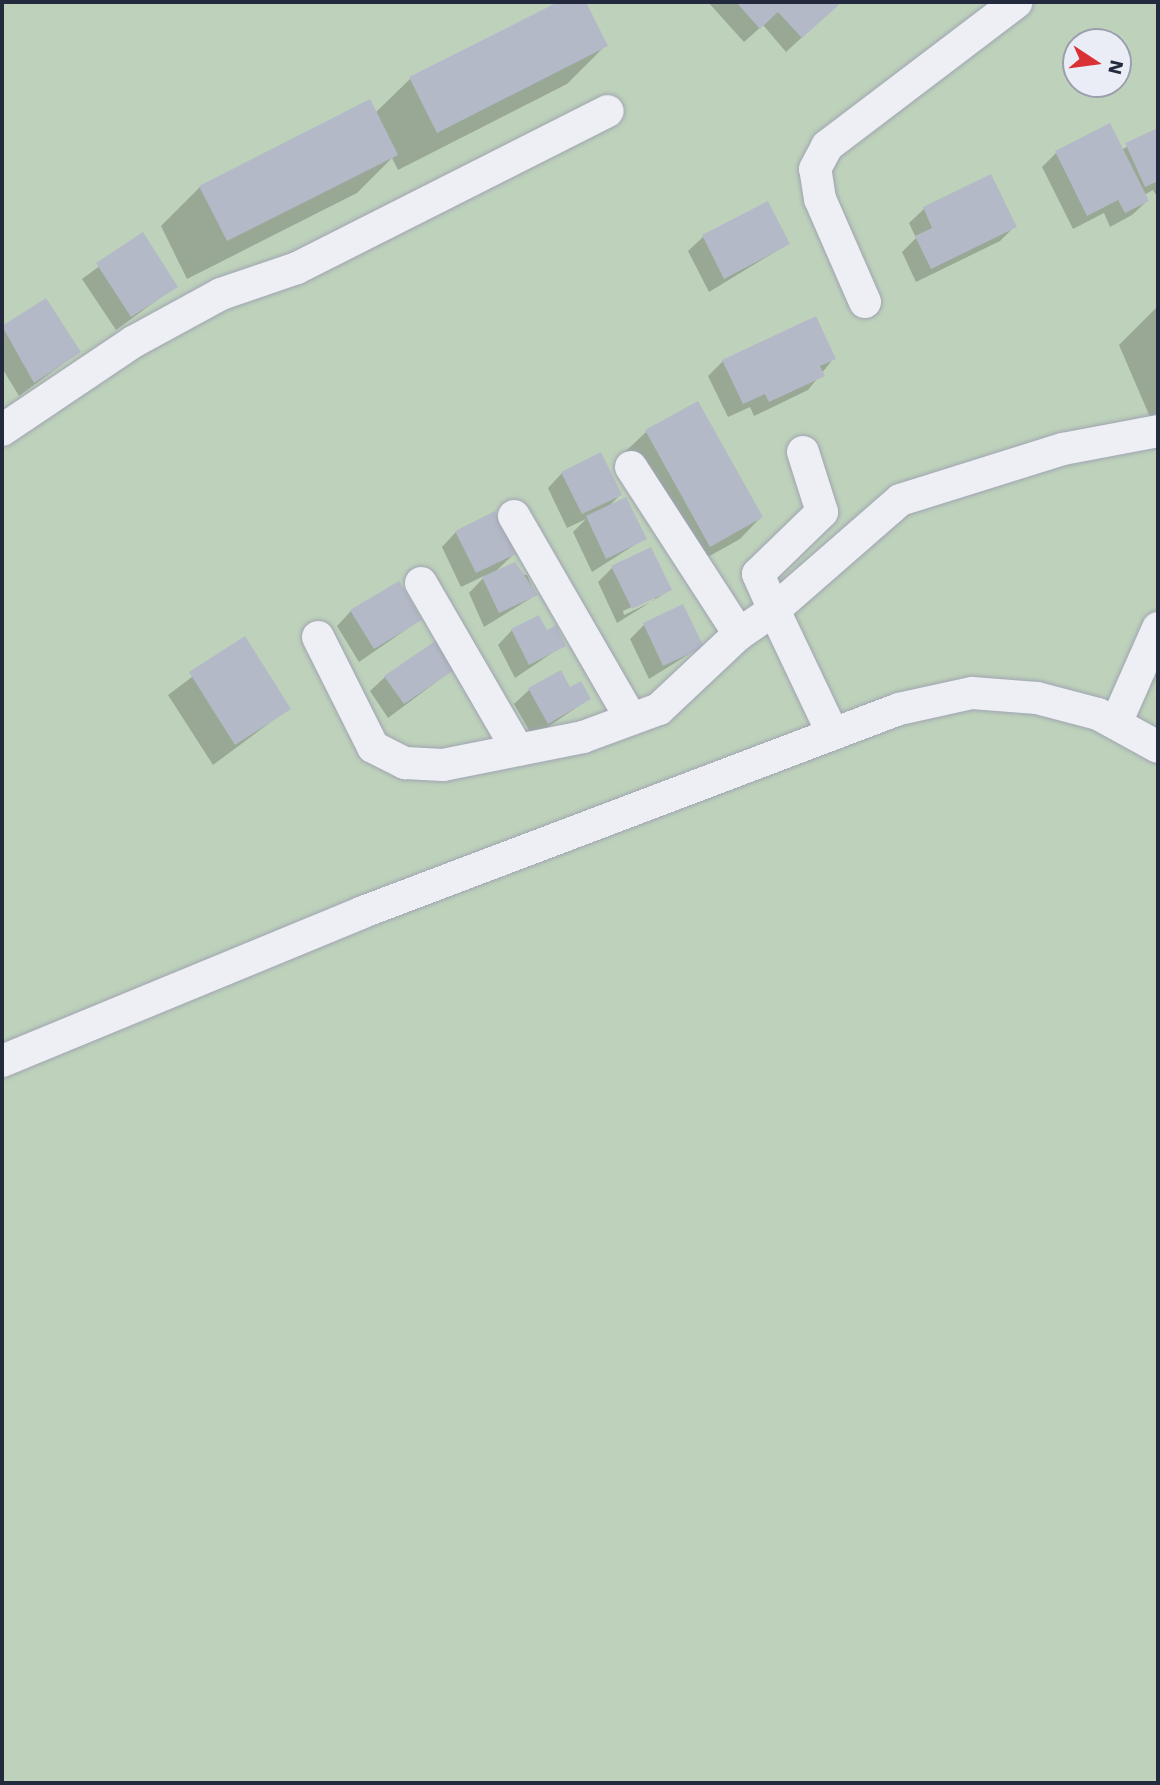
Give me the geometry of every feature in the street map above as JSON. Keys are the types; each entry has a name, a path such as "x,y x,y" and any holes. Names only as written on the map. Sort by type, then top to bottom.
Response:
{"street":[{"path":"865,302 820,199 816,169 827,146 1017,2"},
{"path":"2,430 133,342 221,294 296,268 608,111"},
{"path":"318,636 373,747 405,763 443,765 518,750 660,709 739,634 774,610 900,500 1063,449 1158,432"},
{"path":"803,452 822,512 758,574 834,734"},
{"path":"631,467 739,634"},
{"path":"514,516 631,719"},
{"path":"421,583 518,750"},
{"path":"1116,723 1158,628"},
{"path":"2,1060 363,912 900,709 972,693 1037,698 1116,723 1158,747"}],"green space":[{"path":"2,2 1158,2 1158,1783 2,1783"}],"building":[{"path":"558,2 586,2 608,46 437,133 409,77"},
{"path":"736,2 836,2 839,5 802,38 778,12 760,29"},
{"path":"370,99 398,155 227,241 199,186"},
{"path":"1110,123 1149,201 1125,213 1118,200 1087,216 1055,151"},
{"path":"1158,128 1158,181 1145,187 1125,143"},
{"path":"991,174 1017,227 931,269 915,236 932,228 923,207"},
{"path":"768,201 790,244 724,279 702,235"},
{"path":"143,232 178,287 131,317 96,263"},
{"path":"46,298 81,352 34,383 2,326"},
{"path":"816,316 836,359 820,366 825,376 769,402 765,394 743,404 722,360"},
{"path":"698,401 763,517 710,547 645,430"},
{"path":"601,452 622,495 582,514 561,472"},
{"path":"626,497 647,539 606,559 586,516"},
{"path":"495,511 516,554 476,573 455,531"},
{"path":"651,547 672,590 632,609 611,566"},
{"path":"515,562 538,595 499,613 482,577"},
{"path":"399,581 422,620 374,649 350,610"},
{"path":"683,604 704,647 663,666 643,623"},
{"path":"539,615 547,630 556,625 566,646 529,665 511,629"},
{"path":"245,636 291,709 235,745 189,672"},
{"path":"438,639 457,668 404,704 384,676"},
{"path":"561,670 570,687 581,681 591,699 548,724 528,688"}]}
